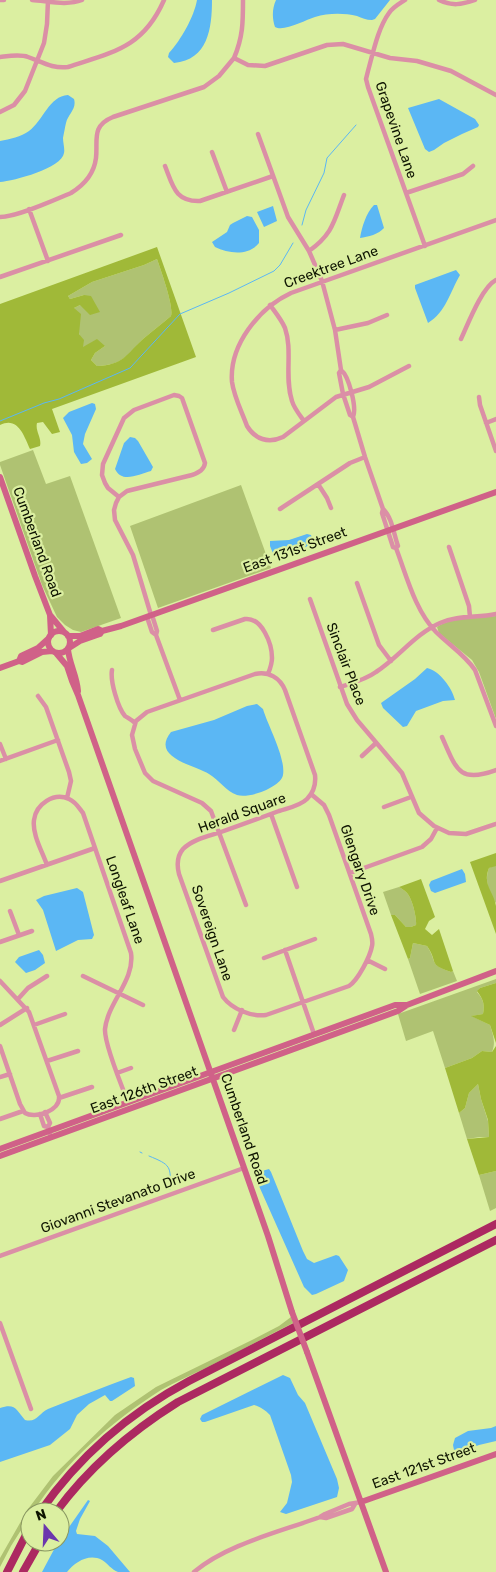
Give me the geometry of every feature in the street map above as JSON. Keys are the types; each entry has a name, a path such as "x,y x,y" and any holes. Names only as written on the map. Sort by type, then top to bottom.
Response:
{"highway":[{"path":"48,1502 66,1478 95,1448 126,1421 154,1402 197,1377 496,1224"},
{"path":"64,1502 92,1468 114,1448 150,1420 178,1402 496,1240"},
{"path":"6,1572 20,1545"},
{"path":"1,1572 17,1550"},
{"path":"22,1572 33,1552"}],"main road":[{"name":"Cumberland Road","path":"0,477 34,576 50,615 66,634"},
{"name":"East 131st Street","path":"68,648 80,641 100,634 102,631 150,616 496,492"},
{"name":"Cumberland Road","path":"50,615 50,636"},
{"name":"East 131st Street","path":"66,634 80,636 98,629 102,631"},
{"path":"0,668 19,660 21,656 38,648 58,631 66,634 70,641 68,648 64,652 42,652 22,662 19,660"},
{"path":"50,636 48,644 54,652"},
{"name":"Cumberland Road","path":"68,648 69,659 78,684 78,695"},
{"name":"Cumberland Road","path":"54,652 67,666 78,695 212,1075 358,1503 386,1572"},
{"name":"East 126th Street","path":"0,1156 50,1131 398,1011 407,1005 496,972"},
{"name":"East 126th Street","path":"0,1149 128,1102 212,1075 314,1034 395,1005 407,1005"},
{"name":"East 121st Street","path":"358,1503 496,1454"}],"street":[{"path":"32,0 74,3 82,0"},
{"path":"0,112 14,105 25,91 44,42 48,0"},
{"path":"0,57 20,56 61,68 118,50 140,37 158,15 164,0"},
{"path":"0,217 8,216 71,194 86,181 95,164 97,134 105,122 113,117 204,86 219,76 234,58 240,44 244,26 243,0"},
{"name":"Grapevine Lane","path":"404,0 389,13 383,24 366,79 425,246"},
{"path":"439,0 450,4 462,4 475,0"},
{"path":"234,58 248,65 265,66 335,44 348,45 390,58 417,61 451,71 496,95"},
{"path":"258,134 288,217 309,251 322,281 335,330 343,394 350,415 353,417 383,509 386,512 390,530 398,546 396,548 419,607 432,627 473,666 480,680 496,726"},
{"path":"212,152 227,192"},
{"path":"165,166 174,192 192,202 200,202 273,176"},
{"path":"406,193 462,174 473,166"},
{"path":"309,251 320,244 328,235 344,195"},
{"path":"29,209 48,261"},
{"name":"Creektree Lane","path":"304,420 279,439 266,440 256,437 247,426 234,390 232,371 238,349 251,325 260,314 270,305 290,293 496,220"},
{"path":"0,278 120,235"},
{"path":"461,339 484,291 496,280"},
{"path":"270,305 281,320 286,332 290,392 293,405 304,420 330,400 343,394 369,387 409,366"},
{"path":"335,330 368,323 387,315"},
{"path":"341,370 345,372 351,392 355,413 353,417"},
{"path":"119,497 108,488 102,475 103,464 124,418 134,410 174,395 179,396 182,398 205,463 204,467 200,472 192,475 132,489 119,497 114,510 115,520 133,555 150,616 157,631 156,635 180,700"},
{"path":"479,397 496,451"},
{"path":"486,423 496,419"},
{"path":"280,509 350,463 365,457"},
{"path":"318,484 331,508"},
{"path":"449,548 469,606 470,617"},
{"path":"357,583 379,645 390,661"},
{"name":"Sinclair Place","path":"310,599 340,687 353,715 400,770 419,813 436,828"},
{"path":"340,687 370,676 432,627 449,620 496,614"},
{"path":"213,630 245,619 250,618 257,621 263,628 272,652 272,661 268,674"},
{"path":"112,670 112,681 122,710 125,716 135,723"},
{"path":"246,905 214,815 206,805 157,783 146,776 132,739 135,723 144,714 180,700 255,674 268,674 280,681 285,690 315,774 315,783 311,794"},
{"path":"38,696 46,707 70,776 70,785 66,798 55,798 46,801 39,807 34,818 34,828 47,865"},
{"path":"442,737 454,764 462,772 476,776 496,770"},
{"path":"0,761 58,740"},
{"path":"362,756 376,743"},
{"path":"0,744 6,759"},
{"name":"Herald Square","path":"181,853 189,844 303,802 311,794"},
{"name":"Glengary Drive","path":"311,794 327,810 372,938 372,946 367,960"},
{"path":"384,807 411,797"},
{"name":"Longleaf Lane","path":"66,798 77,804 83,813 131,953 131,966 105,1028 107,1043 128,1102"},
{"path":"271,814 297,887"},
{"path":"350,873 422,847 431,838 436,828 449,833 466,834 496,824"},
{"path":"0,881 95,848"},
{"name":"Sovereign Lane","path":"181,853 178,865 179,874 221,993 230,1005 242,1010"},
{"path":"10,911 19,936"},
{"path":"0,942 32,931"},
{"path":"264,958 315,939"},
{"path":"285,950 314,1034"},
{"path":"234,1030 242,1010 255,1016 266,1015 353,984 367,960 385,969"},
{"path":"18,999 28,988 48,976"},
{"path":"83,976 143,1005"},
{"path":"0,981 27,1008 59,1098 59,1103 56,1107 31,1116 23,1111 0,1046"},
{"path":"0,1025 27,1008"},
{"path":"34,1025 65,1014"},
{"path":"47,1062 78,1051"},
{"path":"117,1073 131,1068"},
{"path":"0,1078 10,1074"},
{"path":"59,1098 92,1087"},
{"path":"0,1119 23,1111"},
{"path":"46,1112 50,1123 50,1131"},
{"path":"40,1114 44,1126 50,1131"},
{"name":"Giovanni Stevanato Drive","path":"0,1256 244,1168"},
{"path":"0,1323 31,1409"},
{"path":"194,1572 232,1549 320,1518 349,1504 358,1503"}],"green space":[{"path":"157,247 196,357 52,409 60,432 52,434 43,422 37,423 40,446 30,449 23,433 16,425 6,423 0,425 0,304","holes":["157,259 169,297 171,316 123,358 113,364 97,366 91,360 95,353 105,346 97,339 83,347 84,340 79,334 81,314 74,308 80,305 90,315 100,312 91,296 84,295 70,299 68,296 92,282"]},
{"path":"157,259 169,297 171,316 118,362 97,366 91,360 95,353 105,346 82,348 74,308 80,305 84,295 70,299 68,296 92,282"},
{"path":"33,450 46,484 70,476 121,618 81,632 65,625 57,617 42,585 0,465 0,462"},
{"path":"241,485 271,568 158,608 130,526"},
{"path":"496,616 496,719 479,672 472,660 439,633 437,627 450,621"},
{"path":"496,853 496,866 489,868 487,879 496,906 496,934 470,862"},
{"path":"495,865 496,903 489,891 487,882 489,868"},
{"path":"421,879 435,917 429,921 425,929 432,935 439,929 453,971 451,972 436,965 427,946 413,943 410,958 408,959 391,915 395,915 406,927 416,925 415,913 410,898 399,887"},
{"path":"399,887 408,895 414,908 416,925 411,927 406,927 395,915 391,915 383,892"},
{"path":"413,943 427,946 436,965 451,972 453,971 457,981 420,994 408,959 410,958"},
{"path":"496,979 496,983 480,988 477,992 483,1002 483,1014 472,1016 490,1025 494,1042 492,1052 482,1051 472,1058 445,1068 433,1031 406,1041 398,1014"},
{"path":"496,983 496,1043 490,1025 471,1016 483,1014 483,1002 477,991 480,988"},
{"path":"496,1046 496,1171 479,1175 467,1139 489,1137 488,1120 478,1084 469,1093 465,1108 459,1113 445,1068 472,1058 482,1051 492,1052"},
{"path":"478,1084 488,1121 489,1137 467,1139 459,1113 465,1108 469,1093"},
{"path":"496,1171 496,1208 490,1211 479,1175"},
{"path":"291,1317 293,1323 177,1381 143,1402 90,1444 59,1477 40,1502 33,1502 53,1476 115,1415 156,1387 279,1326"},
{"path":"20,1523 20,1532 0,1567 0,1558"}],"water":[{"path":"197,0 212,0 211,21 206,41 194,56 185,61 174,63 168,57 169,53 186,28"},
{"path":"276,0 390,0 375,19 372,20 352,15 331,14 315,17 289,27 279,28 275,27 273,17"},
{"path":"68,95 74,99 75,103 66,123 63,138 64,153 61,159 47,169 0,182 0,141 11,139 29,131 51,104 61,96"},
{"path":"439,99 475,119 479,125 429,152 425,149 408,108"},
{"path":"374,205 377,205 384,228 373,235 360,238 363,225"},
{"path":"273,206 277,221 264,227 257,212"},
{"path":"247,216 252,217 259,230 259,243 255,247 244,252 232,252 215,247 212,242 227,232 230,225"},
{"path":"456,270 460,275 447,301 439,313 428,323 415,285"},
{"path":"92,403 95,404 96,409 85,434 83,444 92,459 87,463 81,464 74,452 72,435 63,418 69,412"},
{"path":"130,437 138,441 153,467 151,471 126,477 118,474 115,469 124,443"},
{"path":"307,534 311,535 313,541 306,547 274,556 270,541 289,540"},
{"path":"427,668 445,681 455,700 443,701 416,711 407,726 403,727 383,708 381,703"},
{"path":"257,704 263,709 282,760 283,775 277,784 271,788 256,794 237,795 229,791 209,774 177,759 166,748 166,741 171,732 214,720 247,706"},
{"path":"462,869 466,882 435,893 431,891 429,885 431,881"},
{"path":"77,888 83,892 94,935 92,939 78,940 56,951 43,910 36,900 44,896"},
{"path":"39,950 43,955 45,963 35,970 26,973 15,962 19,957"},
{"path":"269,1169 307,1259 314,1263 336,1255 339,1256 348,1270 344,1281 312,1295 304,1287 255,1177 255,1173"},
{"path":"283,1375 290,1378 298,1395 305,1403 339,1488 337,1497 286,1514 280,1512 287,1503 292,1482 291,1475 270,1415 254,1405 205,1422 202,1422 200,1419 202,1415"},
{"path":"131,1377 134,1378 135,1386 112,1401 105,1395 89,1404 77,1415 70,1429 50,1445 0,1462 0,1408 13,1407 25,1420 29,1421 35,1419 48,1409"},
{"path":"496,1426 496,1441 460,1452 454,1450 455,1438 468,1431"},
{"path":"88,1500 90,1501 80,1519 76,1531 77,1534 95,1536 108,1546 130,1572 118,1572 102,1560 87,1558 78,1562 67,1572 42,1572 53,1552 70,1552 70,1526"}],"waterway":[{"path":"302,225 306,210 324,173 327,158 356,125"},
{"path":"0,421 59,399 130,368 180,314 274,271 280,265 293,243"},
{"path":"149,1156 166,1164 168,1167 170,1171 170,1189"}]}
